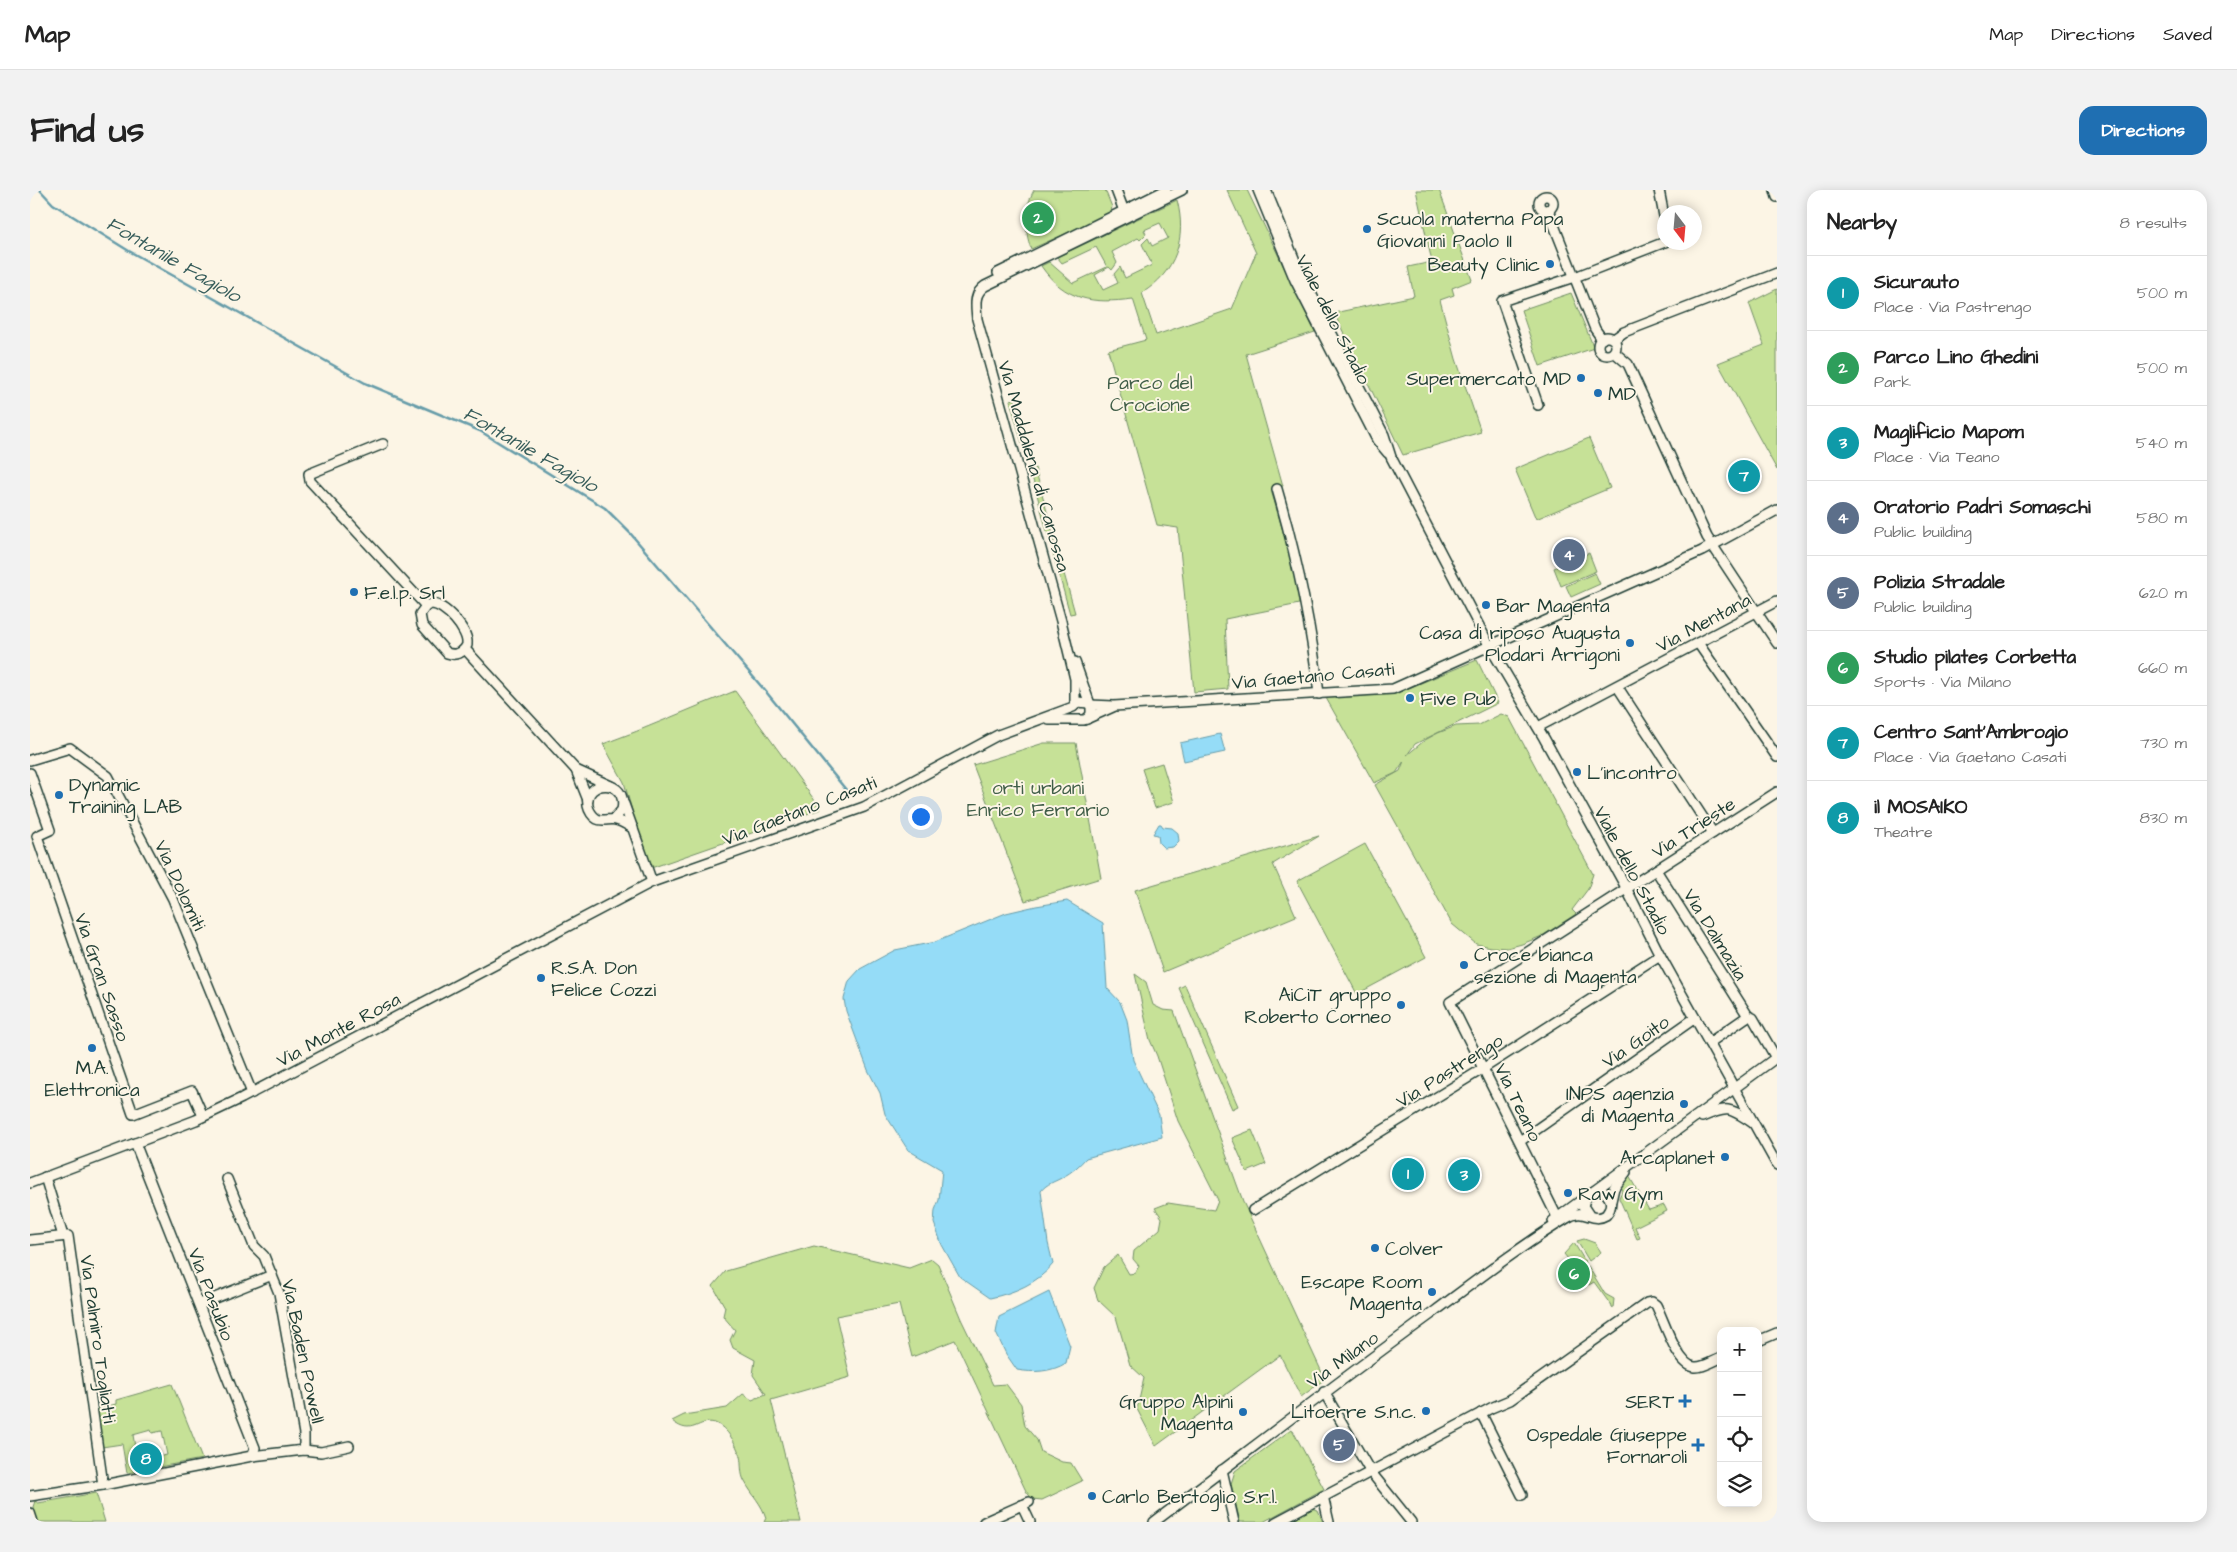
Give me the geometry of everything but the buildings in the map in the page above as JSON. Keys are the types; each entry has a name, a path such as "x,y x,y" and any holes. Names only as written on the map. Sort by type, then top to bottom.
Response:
{"street":[{"path":"1116,190 1124,210"},
{"path":"1147,207 1161,197 1166,190 1168,193 1180,191"},
{"name":"Via Maddalena di Canossa","path":"1074,706 1074,679 1061,621 978,319 970,301 974,288 985,280 1166,190"},
{"name":"Viale dello Stadio","path":"1258,190 1295,280 1377,440 1391,457"},
{"name":"Viale dello Stadio","path":"1266,190 1298,268 1384,435 1391,457 1490,647 1538,727 1660,955 1776,1163"},
{"path":"1658,190 1661,205"},
{"path":"1775,190 1777,197"},
{"name":"Via Maddalena di Canossa","path":"978,319 976,298 979,290 1180,191"},
{"path":"1542,193 1539,205 1544,210 1548,210 1595,329 1602,338"},
{"path":"1124,210 1134,213"},
{"path":"1101,230 1118,218 1124,210"},
{"path":"1009,268 1021,266 1042,255 1050,254 1076,239 1080,232"},
{"path":"1538,405 1502,301 1574,277 1657,245"},
{"path":"1614,339 1624,332 1777,273"},
{"path":"1608,336 1614,339 1616,346 1614,352 1608,355 1601,352 1598,344 1602,338 1608,336"},
{"path":"1614,352 1628,364 1712,546 1777,642"},
{"path":"383,444 308,474 310,481 426,606"},
{"path":"1277,489 1304,590 1319,694"},
{"name":"Via Gaetano Casati","path":"652,882 864,807 998,735 1081,702 1114,706 1393,688 1490,647 1712,546 1777,510"},
{"name":"Via Mentana","path":"1538,727 1777,601"},
{"path":"436,604 449,614 467,636 465,649 457,654 447,653 425,628 420,619 426,606 436,604"},
{"name":"Via Maddalena di Canossa","path":"1061,621 1089,704"},
{"path":"1698,643 1777,756"},
{"path":"465,649 576,770 588,800 589,810 597,819 603,821 614,819 633,828"},
{"path":"1617,686 1713,833"},
{"path":"1074,706 1073,713 1083,719 1091,711 1089,704"},
{"name":"Via Gaetano Casati","path":"1034,721 1083,719 1114,706"},
{"name":"Via Dolomiti","path":"30,760 70,748 108,776 173,899 252,1093"},
{"path":"576,770 611,786 621,794 652,882"},
{"name":"Via Gran Sasso","path":"30,773 50,830 37,836 133,1114 192,1092 204,1116"},
{"path":"588,800 594,789 605,785 611,786"},
{"name":"Via Trieste","path":"1450,1002 1777,792"},
{"path":"614,819 622,810 624,804"},
{"name":"Via Dalmazia","path":"1656,870 1748,1016 1753,1018 1777,1057"},
{"name":"Via Monte Rosa","path":"30,1183 204,1116 252,1093 652,882"},
{"name":"Via Pastrengo","path":"1253,1210 1484,1068 1660,955"},
{"name":"Via Teano","path":"1450,1002 1557,1218"},
{"path":"1710,1042 1748,1016"},
{"name":"Via Goito","path":"1520,1141 1695,1018"},
{"name":"Via Milano","path":"1531,1241 1589,1193 1637,1162 1777,1057"},
{"name":"Via Milano","path":"1684,1126 1718,1110 1730,1110 1754,1123"},
{"name":"Via Pasubio","path":"135,1143 200,1304 255,1448 252,1456"},
{"name":"Via Milano","path":"1611,1200 1615,1185 1637,1162"},
{"path":"44,1178 63,1236"},
{"name":"Via Baden Powell","path":"227,1179 254,1246 264,1256 281,1302 304,1434 304,1450"},
{"path":"1596,1190 1603,1191 1611,1200 1610,1208 1606,1215 1597,1218 1589,1215 1583,1204 1589,1193 1596,1190"},
{"name":"Via Milano","path":"1154,1522 1324,1392 1531,1241 1570,1216 1581,1213 1589,1215"},
{"name":"Via Palmiro Togliatti","path":"30,1240 68,1236 103,1484"},
{"path":"200,1304 272,1275"},
{"path":"1276,1522 1481,1413 1510,1400 1645,1304 1652,1302 1656,1305 1684,1362 1693,1367 1700,1367 1717,1360"},
{"path":"1762,1339 1777,1333"},
{"path":"1324,1392 1370,1472 1411,1522"},
{"path":"1481,1413 1522,1495"},
{"path":"30,1496 252,1456 304,1450 321,1452 349,1446"},
{"path":"1222,1470 1234,1522"},
{"path":"1323,1496 1329,1522"},
{"path":"984,1522 1026,1504 1030,1522"},
{"path":"30,1513 33,1522"}],"green space":[{"path":"1034,190 1105,190 1112,207 1110,214 1031,249 1026,219 1028,204"},
{"name":"Parco del Crocione","path":"1227,190 1247,190 1315,332 1246,354 1283,486 1271,490 1298,583 1299,604 1225,619 1228,689 1194,692 1178,528 1157,525 1108,350 1146,340 1133,299 1105,301 1081,298 1060,287 1041,266 1049,262 1073,283 1107,267 1096,247 1062,263 1057,257 1177,200 1181,228 1176,253 1163,275 1154,285 1142,293 1156,335 1232,309 1256,253","holes":["1160,223 1168,238 1152,246 1148,238 1142,244 1152,265 1125,278 1120,267 1114,274 1118,283 1103,290 1095,275 1109,267 1112,270 1117,263 1112,252 1138,238 1140,240 1146,234 1144,230"]},
{"path":"1416,190 1439,190 1472,280 1452,288 1454,295 1440,300 1456,359 1481,432 1403,455 1334,313 1414,296 1408,267 1432,262"},
{"path":"1777,289 1777,470 1718,363 1764,345 1749,303"},
{"path":"1571,293 1594,348 1540,366 1521,310"},
{"path":"1015,399 1031,455 1026,457 1010,400"},
{"path":"1589,438 1610,488 1536,519 1515,469"},
{"path":"1035,468 1055,541 1050,542 1030,469"},
{"path":"1058,552 1075,613 1070,614 1053,553"},
{"path":"1589,553 1596,571 1561,586 1554,568"},
{"path":"1595,573 1600,584 1571,597 1566,586"},
{"path":"1477,660 1498,703 1415,744 1407,755 1425,740 1456,726 1479,725 1501,714 1509,717 1593,874 1588,889 1572,910 1576,914 1542,936 1507,948 1476,944 1452,924 1375,785 1400,771 1404,761 1396,773 1374,783 1326,698 1394,694"},
{"path":"735,691 821,809 651,868 624,782 603,744"},
{"name":"orti urbani Enrico Ferrario","path":"1044,743 1076,743 1101,878 1025,901 973,765"},
{"path":"1162,763 1174,802 1155,808 1142,769"},
{"path":"1319,836 1273,864 1296,916 1163,972 1135,890"},
{"path":"1365,844 1426,957 1357,994 1297,881"},
{"path":"1135,974 1146,982 1153,1005 1163,1010 1174,1011 1244,1204 1325,1379 1301,1397 1280,1355 1156,1446 1137,1409 1144,1378 1130,1365 1116,1317 1098,1300 1094,1288 1104,1267 1118,1255 1129,1274 1135,1273 1139,1266 1133,1259 1134,1251 1160,1229 1162,1218 1155,1208 1168,1203 1214,1210 1218,1200 1178,1121 1150,1040"},
{"path":"1185,985 1238,1106 1232,1109 1179,988"},
{"path":"1252,1130 1266,1164 1247,1172 1232,1138"},
{"path":"1629,1176 1649,1210 1664,1205 1667,1211 1635,1227 1640,1238 1637,1239 1619,1198 1622,1191 1619,1185"},
{"path":"1584,1239 1595,1243 1601,1252 1589,1261 1577,1241"},
{"path":"1574,1243 1586,1263 1577,1270 1564,1254"},
{"path":"814,1246 909,1268 932,1259 938,1264 961,1319 993,1385 1006,1384 1021,1404 1025,1426 1037,1440 1041,1452 1062,1462 1071,1463 1082,1481 1042,1500 1032,1499 1026,1491 955,1340 912,1357 899,1304 836,1316 850,1377 771,1400 801,1522 764,1522 766,1518 764,1513 743,1479 739,1452 724,1428 709,1422 685,1428 672,1421 684,1415 727,1408 743,1394 752,1400 766,1394 753,1375 755,1360 733,1348 730,1340 735,1330 723,1316 725,1307 713,1286 726,1271"},
{"path":"1588,1266 1605,1294 1614,1299 1613,1308 1594,1282 1589,1285 1579,1273"},
{"path":"172,1384 202,1459 159,1467 157,1457 167,1455 162,1431 152,1433 151,1430 133,1435 139,1471 127,1473 122,1444 102,1447 97,1409 116,1404 116,1400"},
{"path":"1292,1429 1324,1489 1263,1522 1240,1522 1231,1484 1235,1471"},
{"path":"96,1493 105,1522 38,1522 33,1507 35,1501 38,1503"},
{"path":"1311,1508 1318,1510 1323,1522 1290,1522"}],"water":[{"path":"1220,734 1225,752 1184,761 1180,743"},
{"path":"1159,824 1163,827 1172,828 1178,833 1179,841 1173,847 1164,848 1159,843 1158,835 1153,834"},
{"path":"1067,901 1103,923 1107,988 1120,1002 1127,1020 1133,1060 1159,1115 1162,1137 1086,1158 1069,1173 1043,1188 1041,1191 1048,1243 1053,1264 1033,1282 1008,1293 990,1298 960,1277 942,1245 934,1223 935,1210 939,1200 942,1170 908,1150 885,1114 880,1093 868,1070 846,1011 844,999 849,981 860,969 895,950 935,942 1006,913"},
{"path":"1049,1292 1070,1346 1066,1363 1042,1371 1017,1370 1006,1354 996,1333 999,1317"}],"waterway":[{"name":"Fontanile Fagiolo","path":"40,190 53,204 129,251 365,383 480,431 605,508 630,533 767,693 847,791"}],"place":[{"name":"Parco Lino Ghedini","path":"1038,218"},
{"name":"Scuola materna Papa Giovanni Paolo II","path":"1367,229"},
{"name":"Beauty Clinic","path":"1550,264"},
{"name":"Supermercato MD","path":"1581,378"},
{"name":"MD","path":"1598,393"},
{"name":"Centro Sant'Ambrogio","path":"1744,476"},
{"name":"Oratorio Padri Somaschi","path":"1569,555"},
{"name":"F.e.l.p. Srl","path":"354,592"},
{"name":"Bar Magenta","path":"1486,605"},
{"name":"Casa di riposo Augusta Plodari Arrigoni","path":"1630,643"},
{"name":"Five Pub","path":"1410,698"},
{"name":"L'incontro","path":"1577,772"},
{"name":"Dynamic Training LAB","path":"59,795"},
{"name":"Croce bianca sezione di Magenta","path":"1464,965"},
{"name":"R.S.A. Don Felice Cozzi","path":"541,978"},
{"name":"AiCiT gruppo Roberto Corneo","path":"1401,1005"},
{"name":"M.A. Elettronica","path":"92,1048"},
{"name":"INPS agenzia di Magenta","path":"1684,1104"},
{"name":"Arcaplanet","path":"1725,1157"},
{"name":"Sicurauto","path":"1408,1174"},
{"name":"Maglificio Mapom","path":"1464,1175"},
{"name":"Raw Gym","path":"1568,1193"},
{"name":"Colver","path":"1375,1248"},
{"name":"Studio pilates Corbetta","path":"1574,1274"},
{"name":"Escape Room Magenta","path":"1432,1292"},
{"name":"SERT","path":"1685,1401"},
{"name":"Litoerre S.n.c.","path":"1426,1411"},
{"name":"Gruppo Alpini Magenta","path":"1243,1412"},
{"name":"Polizia Stradale","path":"1339,1445"},
{"name":"Ospedale Giuseppe Fornaroli","path":"1698,1445"},
{"name":"il MOSAIKO","path":"146,1459"},
{"name":"Carlo Bertoglio S.r.l.","path":"1092,1496"}]}
